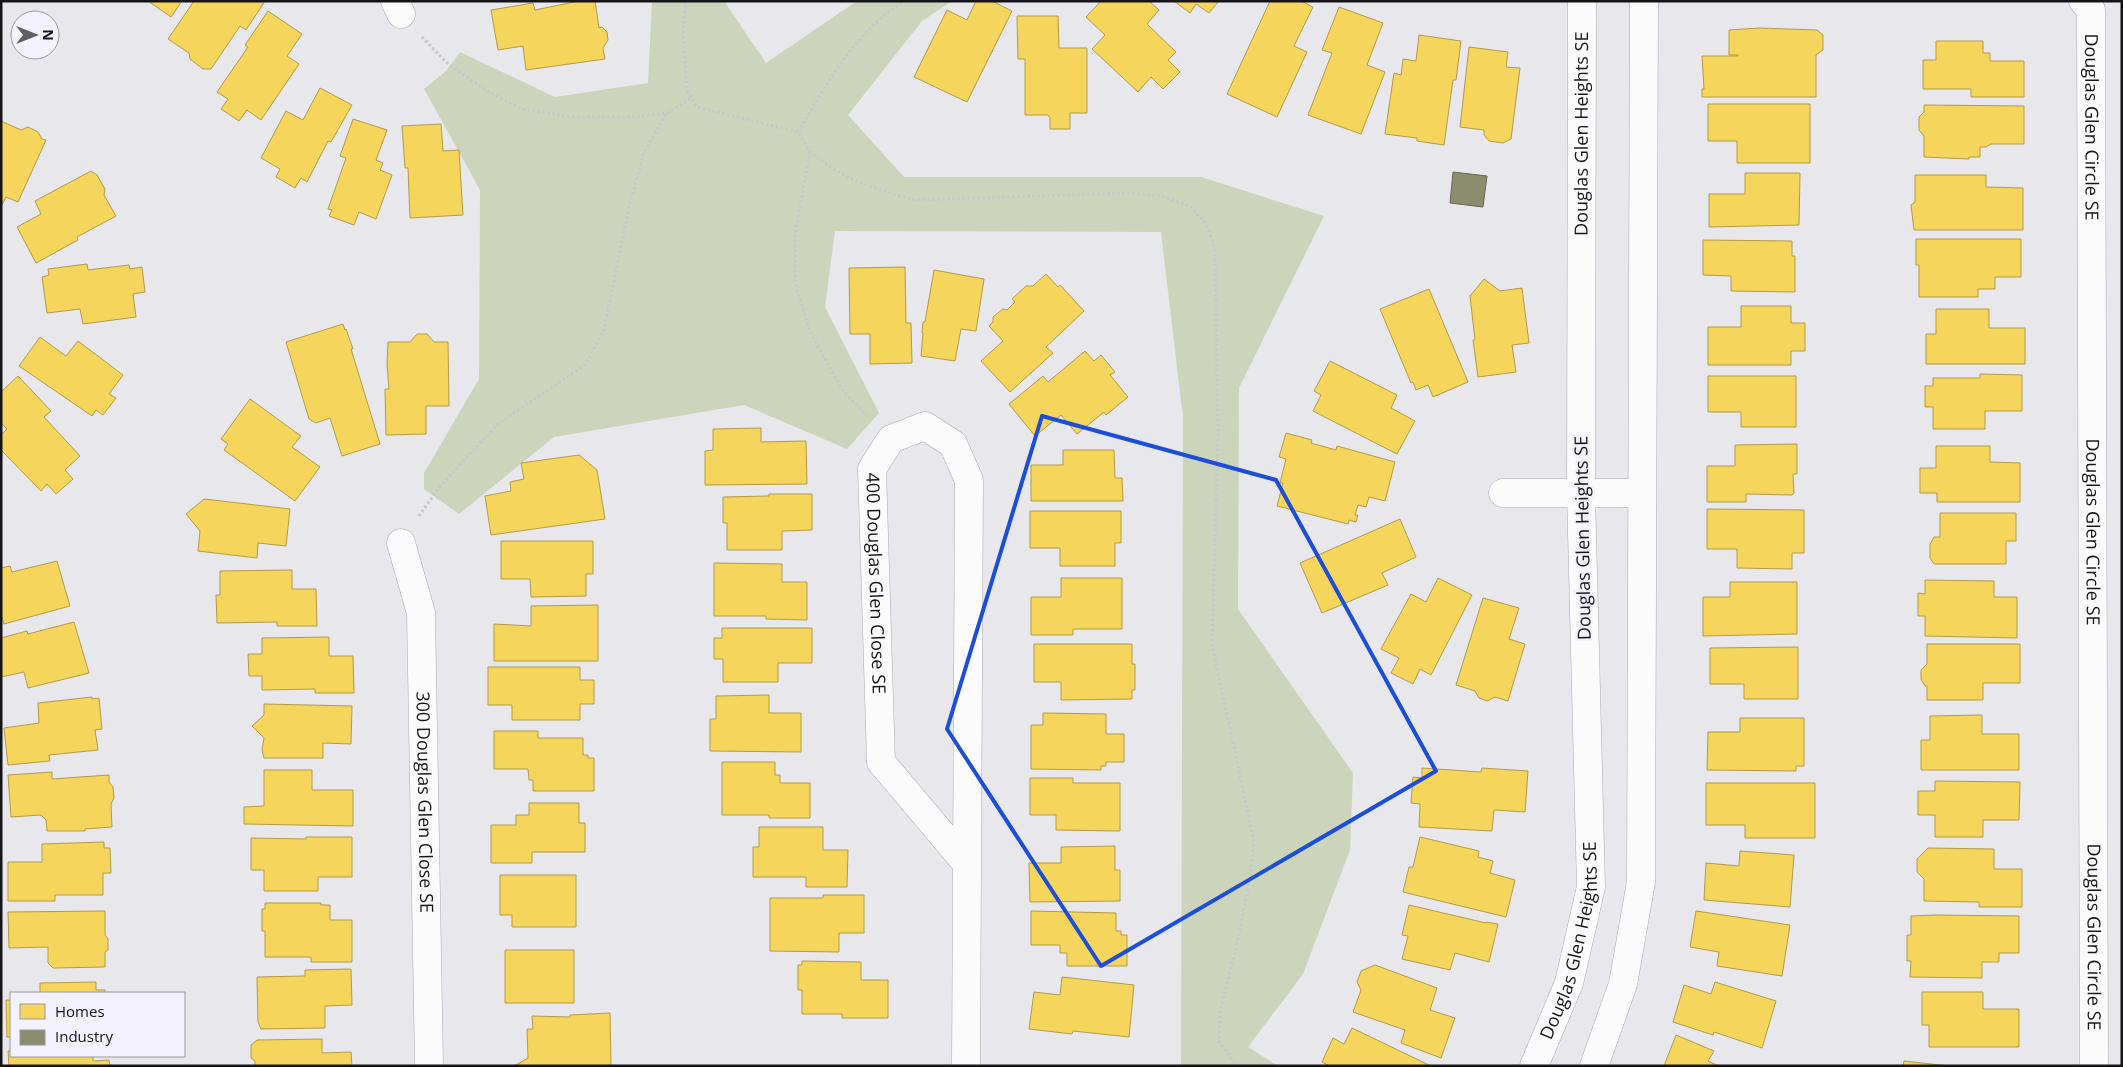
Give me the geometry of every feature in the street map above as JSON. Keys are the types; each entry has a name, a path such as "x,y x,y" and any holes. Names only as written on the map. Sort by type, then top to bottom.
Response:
{"street":[{"name":"Douglas Glen Heights SE","path":"1534,1066 1569,983 1591,887 1581,493 1582,1"},
{"path":"1594,1066 1623,984 1641,882 1644,1"},
{"name":"Douglas Glen Circle SE","path":"2083,1 2091,10 2094,1066"},
{"path":"891,439 925,426 953,444 969,480 966,1066"},
{"name":"400 Douglas Glen Close SE","path":"891,439 872,469 881,762 967,864"},
{"path":"1503,493 1641,493"},
{"name":"300 Douglas Glen Close SE","path":"401,543 421,613 429,1066"}],"path":[{"path":"686,1 683,32 687,90 697,107 798,132 810,151 842,173 884,192 916,200 1127,193 1162,196 1191,207 1207,226 1214,250 1218,434 1212,644 1219,688 1254,841 1250,877 1238,939 1220,1013 1219,1041 1233,1062 1239,1066"},
{"path":"798,132 826,85 860,36 904,1"},
{"path":"398,8 446,62 485,90 522,109 574,117 635,117 668,113 692,98"},
{"path":"401,543 440,486 498,424 586,364 604,329 628,207 642,158 668,113"},
{"path":"810,151 795,240 795,282 810,332 843,391 891,439"}],"highlighted area":[{"path":"1042,416 1276,480 1436,771 1101,966 947,729"}],"green space":[{"path":"652,1 724,1 766,63 857,1 952,1 922,21 848,115 904,177 1201,177 1324,216 1239,388 1238,609 1353,773 1350,850 1303,974 1248,1047 1278,1066 1181,1066 1183,418 1161,232 835,231 825,307 879,413 847,449 744,405 554,437 459,514 424,489 424,473 479,379 480,190 424,89 446,71 460,52 555,97 648,83"}],"building: Homes":[{"path":"148,1 182,1 171,17"},
{"path":"194,1 265,1 246,30 240,26 211,69 203,69 190,59 189,53 168,39"},
{"path":"579,1 595,1 599,28 602,27 607,32 608,40 603,48 605,59 526,70 523,46 498,50 491,10 533,3 535,10"},
{"path":"976,1 992,1 1012,11 967,102 914,77 947,10 967,20"},
{"path":"1101,1 1149,1 1159,10 1147,24 1176,52 1168,60 1180,72 1163,89 1151,77 1138,92 1092,49 1105,35 1086,17"},
{"path":"1174,1 1219,1 1209,13 1196,4 1190,13"},
{"path":"1270,1 1301,1 1313,7 1294,46 1307,52 1277,117 1227,94"},
{"path":"1339,7 1383,23 1367,65 1385,72 1361,134 1308,115 1332,53 1322,50"},
{"path":"268,11 302,34 287,56 299,64 261,120 247,110 239,121 221,109 228,99 217,92 248,47 245,45"},
{"path":"1017,16 1058,16 1059,48 1087,48 1087,113 1070,113 1070,129 1050,129 1050,118 1048,115 1025,115 1025,59 1018,59"},
{"path":"1759,28 1817,30 1823,35 1823,50 1816,55 1816,97 1702,97 1702,89 1704,89 1702,56 1738,56 1729,55 1729,30"},
{"path":"1419,35 1461,41 1456,80 1453,80 1444,145 1417,141 1417,138 1385,134 1394,73 1401,75 1403,59 1416,61"},
{"path":"1936,41 1983,41 1983,53 1990,53 1990,61 2024,61 2024,97 1971,97 1971,89 1923,89 1923,60 1936,60"},
{"path":"1469,47 1508,52 1506,67 1520,68 1511,139 1503,143 1489,141 1484,135 1484,130 1460,127"},
{"path":"320,88 352,105 331,142 328,141 307,182 301,178 295,188 276,177 280,169 261,158 286,111 303,120"},
{"path":"1708,104 1810,104 1810,163 1737,163 1737,141 1708,141"},
{"path":"1924,105 2024,106 2024,144 1991,144 1986,147 1980,147 1980,157 1969,157 1969,159 1924,157 1924,136 1919,130 1919,117 1924,112"},
{"path":"353,119 387,130 376,160 383,163 380,170 392,175 376,219 359,212 354,225 329,216 332,210 328,209 346,158 340,156"},
{"path":"1,121 21,130 28,127 38,132 42,139 46,140 18,202 6,197 1,207"},
{"path":"441,124 443,151 459,150 463,215 410,218 408,168 405,168 402,126"},
{"path":"91,171 97,175 105,189 104,195 116,216 77,237 78,240 36,263 17,227 41,214 35,201"},
{"path":"1745,173 1800,173 1799,225 1709,227 1709,194 1745,194"},
{"path":"1915,175 1986,175 1986,187 2023,188 2023,230 1914,230 1911,205 1915,202"},
{"path":"1916,239 2021,239 2021,277 1995,277 1995,289 1978,289 1978,297 1919,297 1919,265 1916,265"},
{"path":"1703,240 1792,241 1792,256 1795,256 1795,292 1731,291 1731,276 1703,275"},
{"path":"87,264 88,270 129,265 130,269 142,267 145,292 133,294 136,317 83,324 80,309 47,313 42,277 49,275 48,269"},
{"path":"905,267 906,323 911,323 912,363 870,364 870,334 850,334 849,268"},
{"path":"934,270 984,279 976,331 961,329 955,361 921,356 923,322 925,322"},
{"path":"1046,274 1058,287 1060,285 1084,311 1046,347 1053,353 1010,392 981,361 1003,341 989,326 993,322 993,317 1003,309 1007,310 1015,302 1012,299 1026,286 1033,286"},
{"path":"1484,279 1500,291 1522,288 1529,343 1512,345 1516,372 1478,377 1470,296"},
{"path":"1429,289 1468,382 1433,397 1428,385 1416,390 1413,382 1411,383 1380,309"},
{"path":"1741,306 1791,306 1791,323 1805,323 1805,351 1791,351 1791,365 1708,365 1708,327 1741,327"},
{"path":"1936,309 1989,309 1989,328 2025,328 2025,364 1926,364 1926,334 1936,334"},
{"path":"343,324 353,349 351,349 380,444 342,456 330,418 316,423 309,419 286,342"},
{"path":"417,334 427,334 434,342 448,342 449,406 426,406 426,434 386,435 385,389 389,389 388,342 410,342"},
{"path":"40,337 66,356 78,341 123,375 109,394 116,398 103,415 96,410 92,416 19,366"},
{"path":"1085,351 1094,361 1101,355 1115,372 1110,375 1128,397 1106,415 1104,412 1077,434 1061,415 1035,436 1009,404 1043,376 1048,382"},
{"path":"1330,361 1397,395 1391,408 1415,421 1397,454 1313,411 1321,395 1314,391"},
{"path":"1980,374 2022,375 2022,411 1985,411 1985,429 1933,429 1933,407 1925,407 1925,386 1933,386 1933,378 1980,378"},
{"path":"18,376 51,411 44,417 80,456 65,470 73,479 56,494 47,484 41,491 1,450 1,435 7,429 1,423 1,392"},
{"path":"1708,376 1796,376 1796,427 1741,427 1741,412 1708,412"},
{"path":"250,399 301,436 292,447 320,467 295,501 224,450 228,444 221,439"},
{"path":"761,428 761,442 806,441 807,484 705,485 705,451 713,450 713,429"},
{"path":"1286,433 1312,440 1311,443 1336,450 1337,446 1395,462 1385,501 1369,497 1366,507 1358,505 1355,515 1358,515 1356,522 1349,520 1348,524 1277,506 1283,483 1280,483 1286,459 1279,457"},
{"path":"1797,444 1797,474 1793,474 1794,493 1792,495 1746,494 1746,502 1707,502 1707,466 1735,466 1735,445"},
{"path":"1936,446 1990,446 1990,462 2020,463 2020,502 1937,502 1937,493 1920,493 1920,468 1936,468"},
{"path":"1063,450 1114,450 1115,478 1122,478 1123,501 1031,501 1031,465 1063,465"},
{"path":"579,455 597,470 605,519 491,535 485,496 511,491 510,482 524,479 521,463"},
{"path":"769,494 812,494 812,530 782,531 782,550 727,550 727,523 723,523 723,497 769,496"},
{"path":"204,499 290,509 286,546 258,543 257,558 198,551 200,531 186,514"},
{"path":"1707,509 1804,510 1804,553 1792,553 1792,569 1737,568 1737,549 1707,549"},
{"path":"1030,511 1121,511 1121,543 1115,543 1115,566 1060,566 1060,548 1030,548"},
{"path":"1940,513 2016,513 2016,541 2006,541 2006,564 1934,564 1930,558 1930,544 1934,537 1940,537"},
{"path":"1400,519 1416,557 1382,573 1388,585 1322,613 1300,563"},
{"path":"501,541 593,541 593,574 586,574 586,596 531,597 530,579 501,579"},
{"path":"57,561 70,606 4,624 1,615 1,568 10,566 12,572"},
{"path":"714,563 782,564 782,582 807,582 807,620 766,619 766,616 714,616"},
{"path":"292,570 292,589 316,589 317,626 277,626 277,622 217,623 216,595 220,595 220,571"},
{"path":"1061,578 1122,578 1122,629 1073,629 1073,635 1031,635 1031,597 1061,597"},
{"path":"1438,578 1472,595 1431,675 1420,669 1413,684 1391,673 1399,658 1381,649 1411,594 1426,602"},
{"path":"1925,580 1994,581 1994,597 2017,597 2017,638 1925,636 1925,616 1918,616 1918,593 1925,594"},
{"path":"1730,582 1797,582 1797,634 1703,636 1703,597 1730,597"},
{"path":"1483,598 1519,608 1509,639 1525,644 1508,701 1495,697 1487,701 1479,698 1475,691 1456,685"},
{"path":"598,605 598,661 494,661 494,624 531,626 531,606"},
{"path":"74,622 89,673 28,688 24,672 1,677 1,638 27,631 28,634"},
{"path":"722,628 812,628 812,663 778,663 778,682 723,682 723,659 714,659 714,638 722,638"},
{"path":"329,637 329,656 353,656 354,693 315,693 315,689 262,690 262,676 249,676 248,654 262,654 262,638"},
{"path":"1034,644 1132,644 1132,664 1135,664 1135,690 1132,690 1132,699 1061,700 1061,682 1034,682"},
{"path":"1927,644 2020,644 2020,683 1983,683 1983,700 1927,700 1927,686 1925,686 1921,679 1921,670 1927,664"},
{"path":"1798,647 1798,699 1744,699 1744,684 1710,684 1710,648"},
{"path":"488,667 580,667 580,680 594,680 594,704 580,704 580,720 512,720 512,705 488,705"},
{"path":"769,695 769,713 801,713 801,752 710,751 710,719 716,719 716,696"},
{"path":"92,697 92,699 99,698 102,729 95,730 98,750 49,755 50,761 8,765 4,728 39,723 38,703"},
{"path":"264,704 352,706 351,744 323,743 323,758 264,758 262,750 264,738 252,726 264,715"},
{"path":"1043,713 1106,714 1106,734 1124,734 1124,762 1106,762 1106,766 1101,766 1101,770 1031,769 1031,725 1043,725"},
{"path":"1982,715 1982,734 2019,734 2019,770 1921,770 1921,740 1930,740 1930,716"},
{"path":"1740,718 1804,718 1804,766 1796,766 1796,771 1707,770 1708,732 1740,732"},
{"path":"494,731 538,731 538,738 583,738 583,755 588,755 588,758 594,758 594,791 533,791 533,780 529,780 528,769 494,769"},
{"path":"722,762 775,762 775,775 780,775 780,783 810,783 810,818 769,818 769,815 722,815"},
{"path":"1422,768 1481,772 1482,768 1528,771 1525,812 1494,810 1492,831 1419,827 1420,804 1411,803 1413,777 1422,778"},
{"path":"264,770 312,770 312,790 353,790 353,826 244,824 244,807 264,806"},
{"path":"52,772 52,779 109,775 114,798 111,804 112,827 85,829 85,831 47,831 46,820 41,815 11,817 8,775"},
{"path":"1030,778 1073,778 1073,783 1120,783 1120,831 1056,830 1056,815 1030,815"},
{"path":"1935,781 2020,782 2019,820 1983,820 1983,837 1935,837 1935,815 1918,815 1918,791 1935,791"},
{"path":"1706,783 1815,783 1815,838 1745,838 1745,825 1706,825"},
{"path":"529,803 579,803 579,823 585,823 585,852 532,852 532,863 491,863 491,825 516,825 516,815 529,815"},
{"path":"759,827 823,827 823,850 848,850 847,887 806,887 806,877 753,877 753,847 759,847"},
{"path":"306,837 352,837 352,877 318,877 318,891 264,891 264,870 251,870 251,838 306,839"},
{"path":"1420,837 1479,851 1478,857 1493,861 1490,873 1515,880 1506,917 1403,892 1409,867 1413,867"},
{"path":"104,842 104,848 110,848 111,873 103,873 103,895 55,895 55,901 8,901 8,862 42,862 42,844"},
{"path":"1115,846 1115,870 1120,870 1120,901 1030,902 1029,863 1061,863 1061,847"},
{"path":"1928,848 1994,849 1994,869 2022,869 2022,907 1979,907 1979,902 1924,901 1924,879 1917,872 1917,859"},
{"path":"1740,851 1794,855 1790,907 1704,900 1706,863 1739,866"},
{"path":"500,875 576,875 576,927 512,927 512,915 500,915"},
{"path":"823,895 864,895 864,933 839,933 839,952 770,951 770,898 823,898"},
{"path":"265,903 321,903 321,905 330,905 330,920 352,920 352,962 311,962 311,957 265,957 265,931 262,931 262,909 265,909"},
{"path":"1409,905 1486,923 1498,924 1489,962 1455,953 1450,970 1402,959 1408,936 1402,935"},
{"path":"105,911 105,935 108,939 108,950 105,952 105,967 53,968 48,963 48,947 9,948 8,912"},
{"path":"1031,911 1116,913 1116,931 1121,931 1121,935 1127,935 1127,966 1067,966 1067,953 1060,953 1060,945 1031,945"},
{"path":"1696,911 1790,925 1782,976 1717,966 1719,952 1690,947"},
{"path":"1911,916 2019,916 2019,953 1999,953 1999,962 1982,962 1982,978 1910,977 1911,961 1907,961 1907,935 1911,935"},
{"path":"505,950 574,950 574,1003 505,1003"},
{"path":"802,961 861,962 861,980 888,980 888,1018 842,1018 842,1014 802,1014 802,990 798,990 798,965 802,965"},
{"path":"1375,965 1437,988 1430,1010 1455,1018 1441,1058 1401,1043 1405,1030 1353,1012 1361,990 1357,982 1361,971"},
{"path":"351,969 352,1005 325,1006 325,1028 261,1029 258,1022 257,977 305,976 305,970"},
{"path":"1062,977 1134,985 1129,1037 1073,1031 1072,1034 1029,1029 1034,992 1060,995"},
{"path":"96,982 96,990 105,990 105,992 40,992 40,983"},
{"path":"1715,982 1776,1001 1762,1048 1714,1032 1713,1035 1673,1022 1684,985 1711,994"},
{"path":"1922,992 1983,992 1983,1009 2019,1009 2019,1047 1929,1047 1929,1025 1922,1025"},
{"path":"6,1000 10,1000 10,1037 7,1037"},
{"path":"610,1013 611,1066 514,1066 528,1058 527,1029 533,1029 532,1016 570,1017 570,1015"},
{"path":"1352,1028 1431,1066 1330,1066 1322,1062 1333,1038 1344,1044"},
{"path":"1676,1035 1714,1051 1708,1061 1719,1066 1664,1066"},
{"path":"322,1039 322,1053 351,1052 352,1066 255,1066 255,1061 251,1058 251,1045 257,1040"},
{"path":"8,1051 10,1051 10,1057 93,1057 93,1061 109,1060 110,1066 9,1066"},
{"path":"1904,1061 1949,1066 1903,1066"}],"building: Industry":[{"path":"1453,172 1487,176 1483,207 1450,203"}]}
